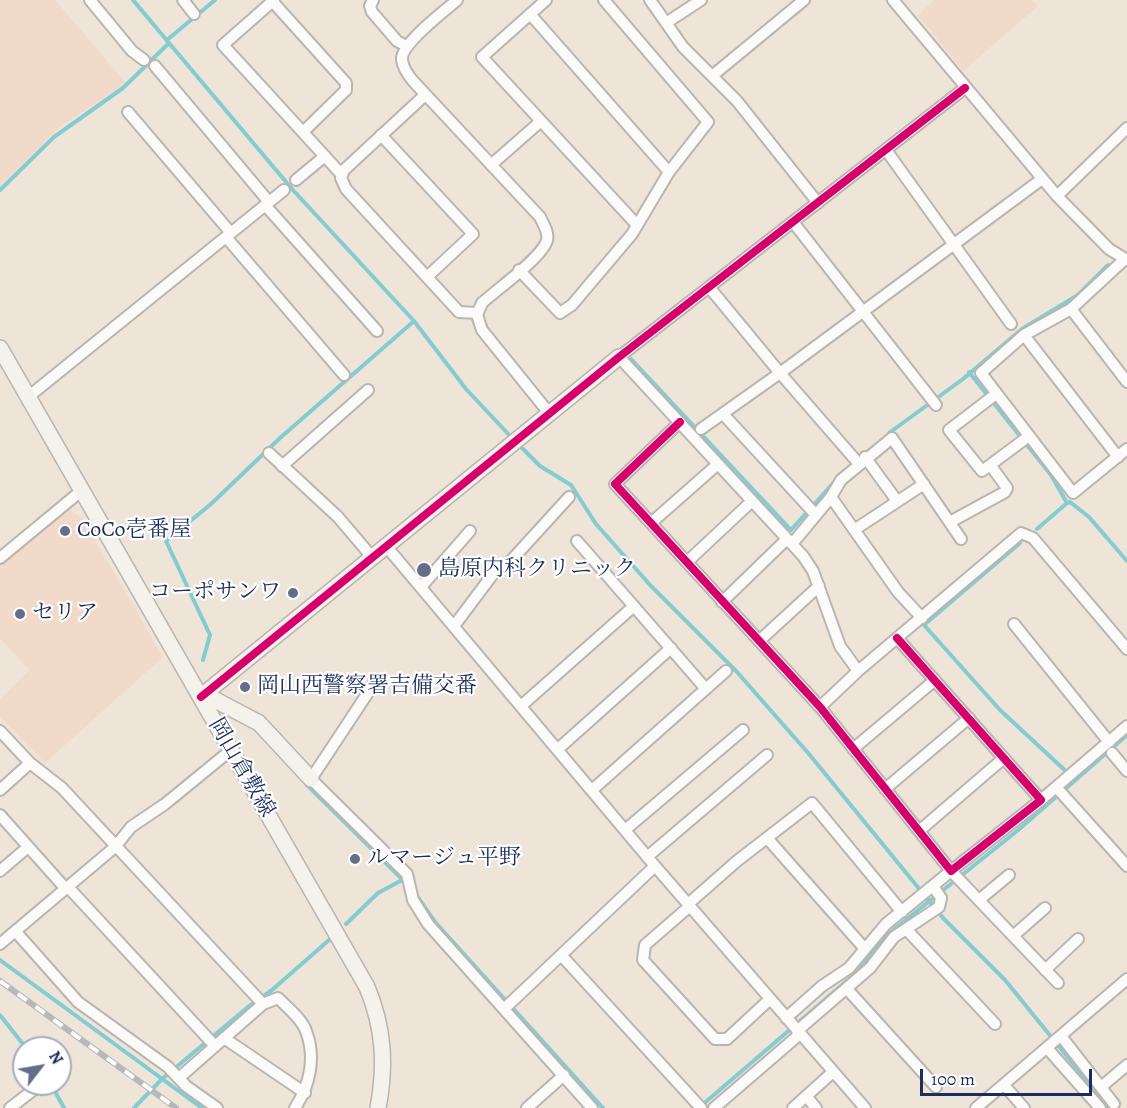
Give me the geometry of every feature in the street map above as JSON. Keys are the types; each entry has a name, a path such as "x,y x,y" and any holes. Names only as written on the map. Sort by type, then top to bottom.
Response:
{"main road":[{"name":"岡山倉敷線","path":"0,348 81,491 203,696 231,750 355,966 377,1011 384,1053 383,1081 378,1108"},
{"path":"310,778 259,723 203,696 619,357"}],"street":[{"path":"90,0 132,51 144,60"},
{"path":"183,0 194,14"},
{"path":"359,0 364,5 372,3 397,41 406,46"},
{"path":"457,0 406,46 401,58 405,69 425,95 540,217 546,230 547,240 540,251 482,303 478,313 482,330 549,413"},
{"path":"546,0 482,57 637,225"},
{"path":"519,270 560,313 595,280 637,225 669,172 708,122 604,0"},
{"path":"650,0 683,47 736,101 818,203"},
{"path":"666,23 701,0"},
{"path":"711,76 804,0"},
{"path":"893,0 1057,196 1109,249 1126,260 1071,309 1024,335 981,373 992,397 1025,439 1073,493 1127,449"},
{"path":"303,132 346,90 346,83 273,1 222,45 342,175 346,189 459,312 478,313"},
{"path":"530,14 669,172"},
{"path":"155,66 267,203 377,331"},
{"path":"858,671 840,646 813,571 752,501 619,357 965,88"},
{"path":"342,175 344,170 425,95"},
{"path":"128,112 344,375"},
{"path":"491,165 541,121"},
{"path":"1057,196 1126,132"},
{"path":"381,135 472,234 427,277"},
{"path":"886,150 1011,324"},
{"path":"296,180 325,156"},
{"path":"701,429 1042,179"},
{"path":"28,398 284,190"},
{"path":"793,222 934,403"},
{"path":"709,287 780,372 897,501"},
{"path":"1071,309 1127,382"},
{"path":"1024,335 1118,457"},
{"path":"282,466 368,390"},
{"path":"992,397 949,430 982,471 1025,439"},
{"path":"723,414 812,512"},
{"path":"680,422 615,484 820,707 956,876 1058,983"},
{"path":"722,602 789,542 812,512 831,498 841,480 892,438 961,539"},
{"path":"269,453 338,517 372,557"},
{"path":"651,523 718,464"},
{"path":"950,522 1005,492 1007,488 991,466"},
{"path":"854,530 924,484"},
{"path":"0,558 81,491"},
{"path":"454,626 493,574 508,564 569,497"},
{"path":"831,498 898,592 922,618"},
{"path":"687,562 752,501"},
{"path":"421,587 470,531"},
{"path":"820,707 858,671 1021,533 1033,538 1127,650"},
{"path":"577,541 706,689"},
{"path":"386,546 655,867 865,1108"},
{"path":"759,641 819,586"},
{"path":"521,706 634,606"},
{"path":"1014,624 1127,771"},
{"path":"897,638 1041,800"},
{"path":"558,749 671,648"},
{"path":"592,790 726,671"},
{"path":"853,749 935,680"},
{"path":"375,682 310,778 407,874 417,909 428,924 507,1005 592,1108"},
{"path":"885,789 969,718"},
{"path":"794,1027 822,986 849,968 886,924 956,876 1041,800 1059,791 1069,775 1110,748 1127,726"},
{"path":"625,830 743,730"},
{"path":"0,731 30,763 62,788 259,1001"},
{"path":"0,944 115,847 131,827 165,804 231,750"},
{"path":"647,857 767,755"},
{"path":"919,831 1004,758"},
{"path":"0,790 30,763"},
{"path":"1059,791 1127,866"},
{"path":"770,999 727,1039 715,1039 643,960 645,945 767,838 812,803 902,912"},
{"path":"0,815 214,1040 305,1093"},
{"path":"767,838 865,949"},
{"path":"0,871 28,846"},
{"path":"507,1005 655,867"},
{"path":"979,900 1009,875"},
{"path":"714,1108 794,1027 847,989 870,968 894,937 936,909 941,898 931,892"},
{"path":"1013,936 1044,908"},
{"path":"906,930 995,1024"},
{"path":"16,932 78,1002 174,1072 186,1086 218,1108"},
{"path":"1045,970 1078,939"},
{"path":"561,955 698,1105"},
{"path":"976,1108 1127,979"},
{"path":"847,989 936,1088"},
{"path":"174,1072 259,1001 279,998 306,1029 311,1067 305,1093 296,1108"},
{"path":"1054,1042 1101,1086 1114,1104"},
{"path":"1054,1042 1100,1108"},
{"path":"1101,1086 1127,1065"},
{"path":"793,1108 833,1072"},
{"path":"527,1108 564,1076"},
{"path":"1004,1085 1024,1108"},
{"path":"10,1108 26,1096"},
{"path":"806,1096 816,1108"}],"shaded area":[{"path":"0,0 55,0 126,83 60,127 0,186"},
{"path":"934,0 1032,0 1038,6 963,71 918,15"},
{"path":"67,508 83,519 163,657 45,763 0,717 0,699 30,670 0,639 0,563"}],"waterway":[{"path":"0,190 54,137 123,88 169,43 133,0"},
{"path":"167,40 215,0"},
{"path":"169,43 292,189 414,321 466,389 512,438"},
{"path":"889,433 963,379 1022,329 1078,295 1108,265"},
{"path":"203,660 210,635 166,541 211,504 280,438 414,321"},
{"path":"631,359 791,530 836,480"},
{"path":"969,372 1051,475 1067,503 1070,502 1089,517 1127,561"},
{"path":"517,443 540,466 571,485 596,524 651,586 737,672 809,754 943,918 1005,980 1109,1108"},
{"path":"1037,529 1067,503"},
{"path":"1020,543 924,625 1000,710 1070,775"},
{"path":"701,1106 857,972 887,935 1017,831 1127,735"},
{"path":"306,784 406,883"},
{"path":"346,924 378,893 402,880"},
{"path":"415,893 435,922 603,1108"},
{"path":"134,1108 162,1079 248,1007 272,990 329,940"},
{"path":"0,960 202,1108"},
{"path":"0,1015 17,1036"},
{"path":"58,1096 64,1108"}],"railway":[{"path":"0,981 176,1108"}],"cycle path":[{"path":"201,697 619,357 965,88"},
{"path":"680,422 615,484 820,707 951,871 1041,800 897,638"}],"place":[{"name":"CoCo壱番屋","path":"65,531"},
{"name":"島原内科クリニック","path":"424,570"},
{"name":"コーポサンワ","path":"293,593"},
{"name":"セリア","path":"20,614"},
{"name":"岡山西警察署吉備交番","path":"245,687"},
{"name":"ルマージュ平野","path":"355,859"}]}
